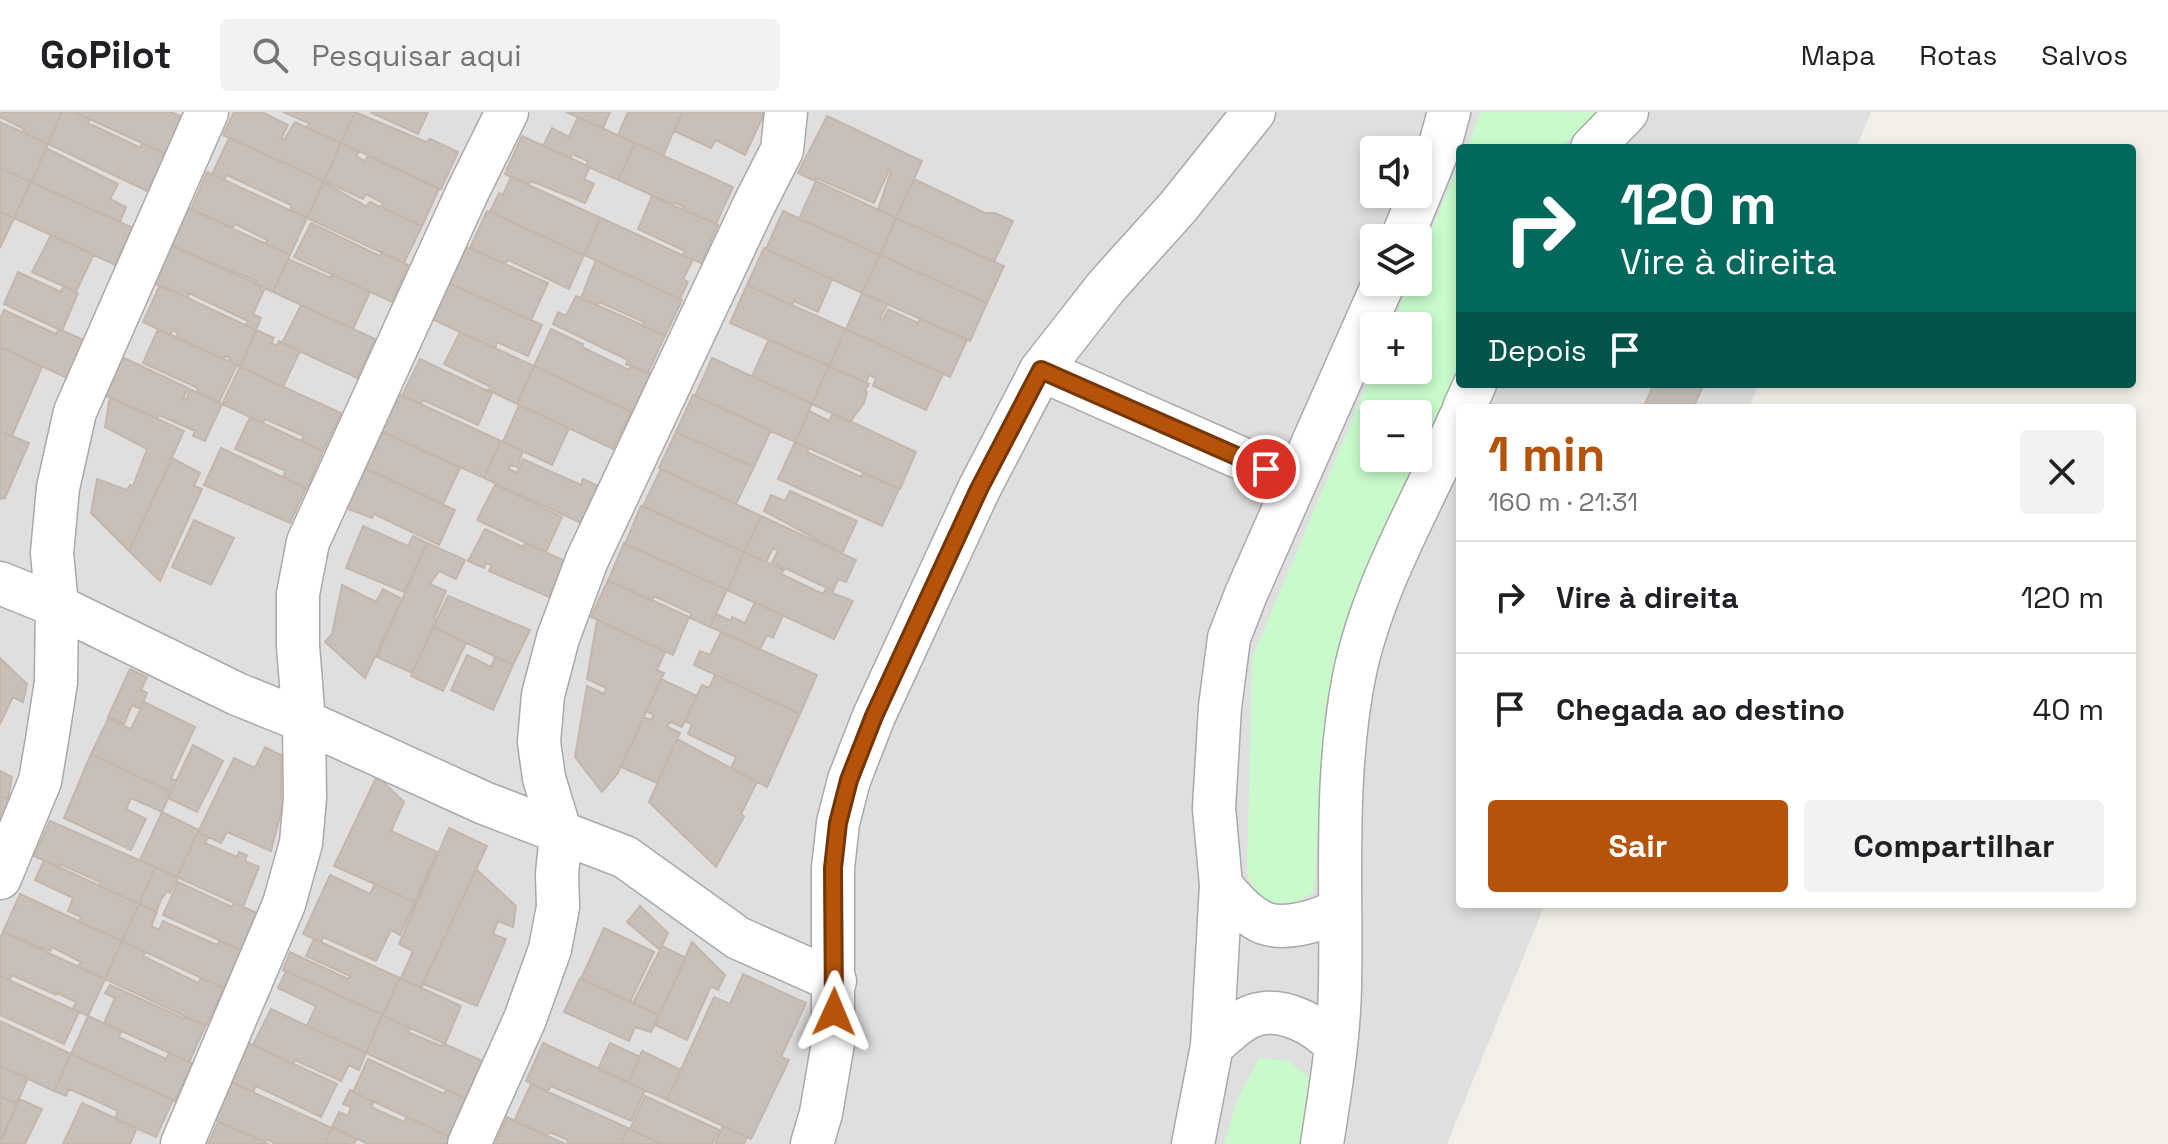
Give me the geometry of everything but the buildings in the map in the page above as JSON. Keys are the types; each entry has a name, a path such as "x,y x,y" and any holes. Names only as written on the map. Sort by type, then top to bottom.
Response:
{"street":[{"path":"0,878 40,781 56,682 57,606 52,553 58,488 75,412 207,112"},
{"path":"182,1144 284,904 301,843 305,798 298,594 308,542 507,112"},
{"path":"469,1144 525,1019 550,949 558,907 561,834 544,778 539,742 543,695 558,638 587,560 782,150 786,112"},
{"path":"812,1144 821,1113 833,1043 833,868 838,823 849,780 874,716 979,489 1041,370 1106,287 1178,207 1254,112"},
{"path":"1408,224 1440,145 1449,112"},
{"path":"1596,144 1627,112"},
{"path":"1193,1144 1212,1046 1221,885 1214,808 1220,707 1229,638 1378,296"},
{"path":"1041,370 1295,482"},
{"path":"1322,1144 1336,1046 1340,988 1339,820 1347,717 1355,673 1382,587 1456,427"},
{"path":"0,583 57,606 225,689 304,721 484,803 625,857 738,938 835,981"},
{"path":"1221,885 1234,901 1265,924 1282,925 1324,918 1338,910"},
{"path":"1212,1046 1252,1016 1266,1014 1285,1015 1304,1021 1322,1030 1336,1046"}],"shaded area":[{"path":"0,112 1871,112 1858,144 1456,144 1456,388 1757,388 1751,404 1456,404 1456,908 1543,908 1447,1144 0,1144"}],"green space":[{"path":"1481,112 1605,112 1564,144 1468,144"},
{"path":"1456,172 1456,376 1432,429 1432,400 1360,400 1367,384 1432,384 1432,312 1397,312 1404,296 1432,296 1432,229"},
{"path":"1360,400 1360,472 1412,472 1348,614 1325,708 1314,892 1292,904 1264,911 1247,874 1252,658"},
{"path":"1259,1058 1288,1061 1314,1080 1304,1144 1224,1144 1237,1100"}],"route":[{"path":"834,1012 833,868 838,823 849,780 874,716 979,489 1041,370 1266,469"}]}
